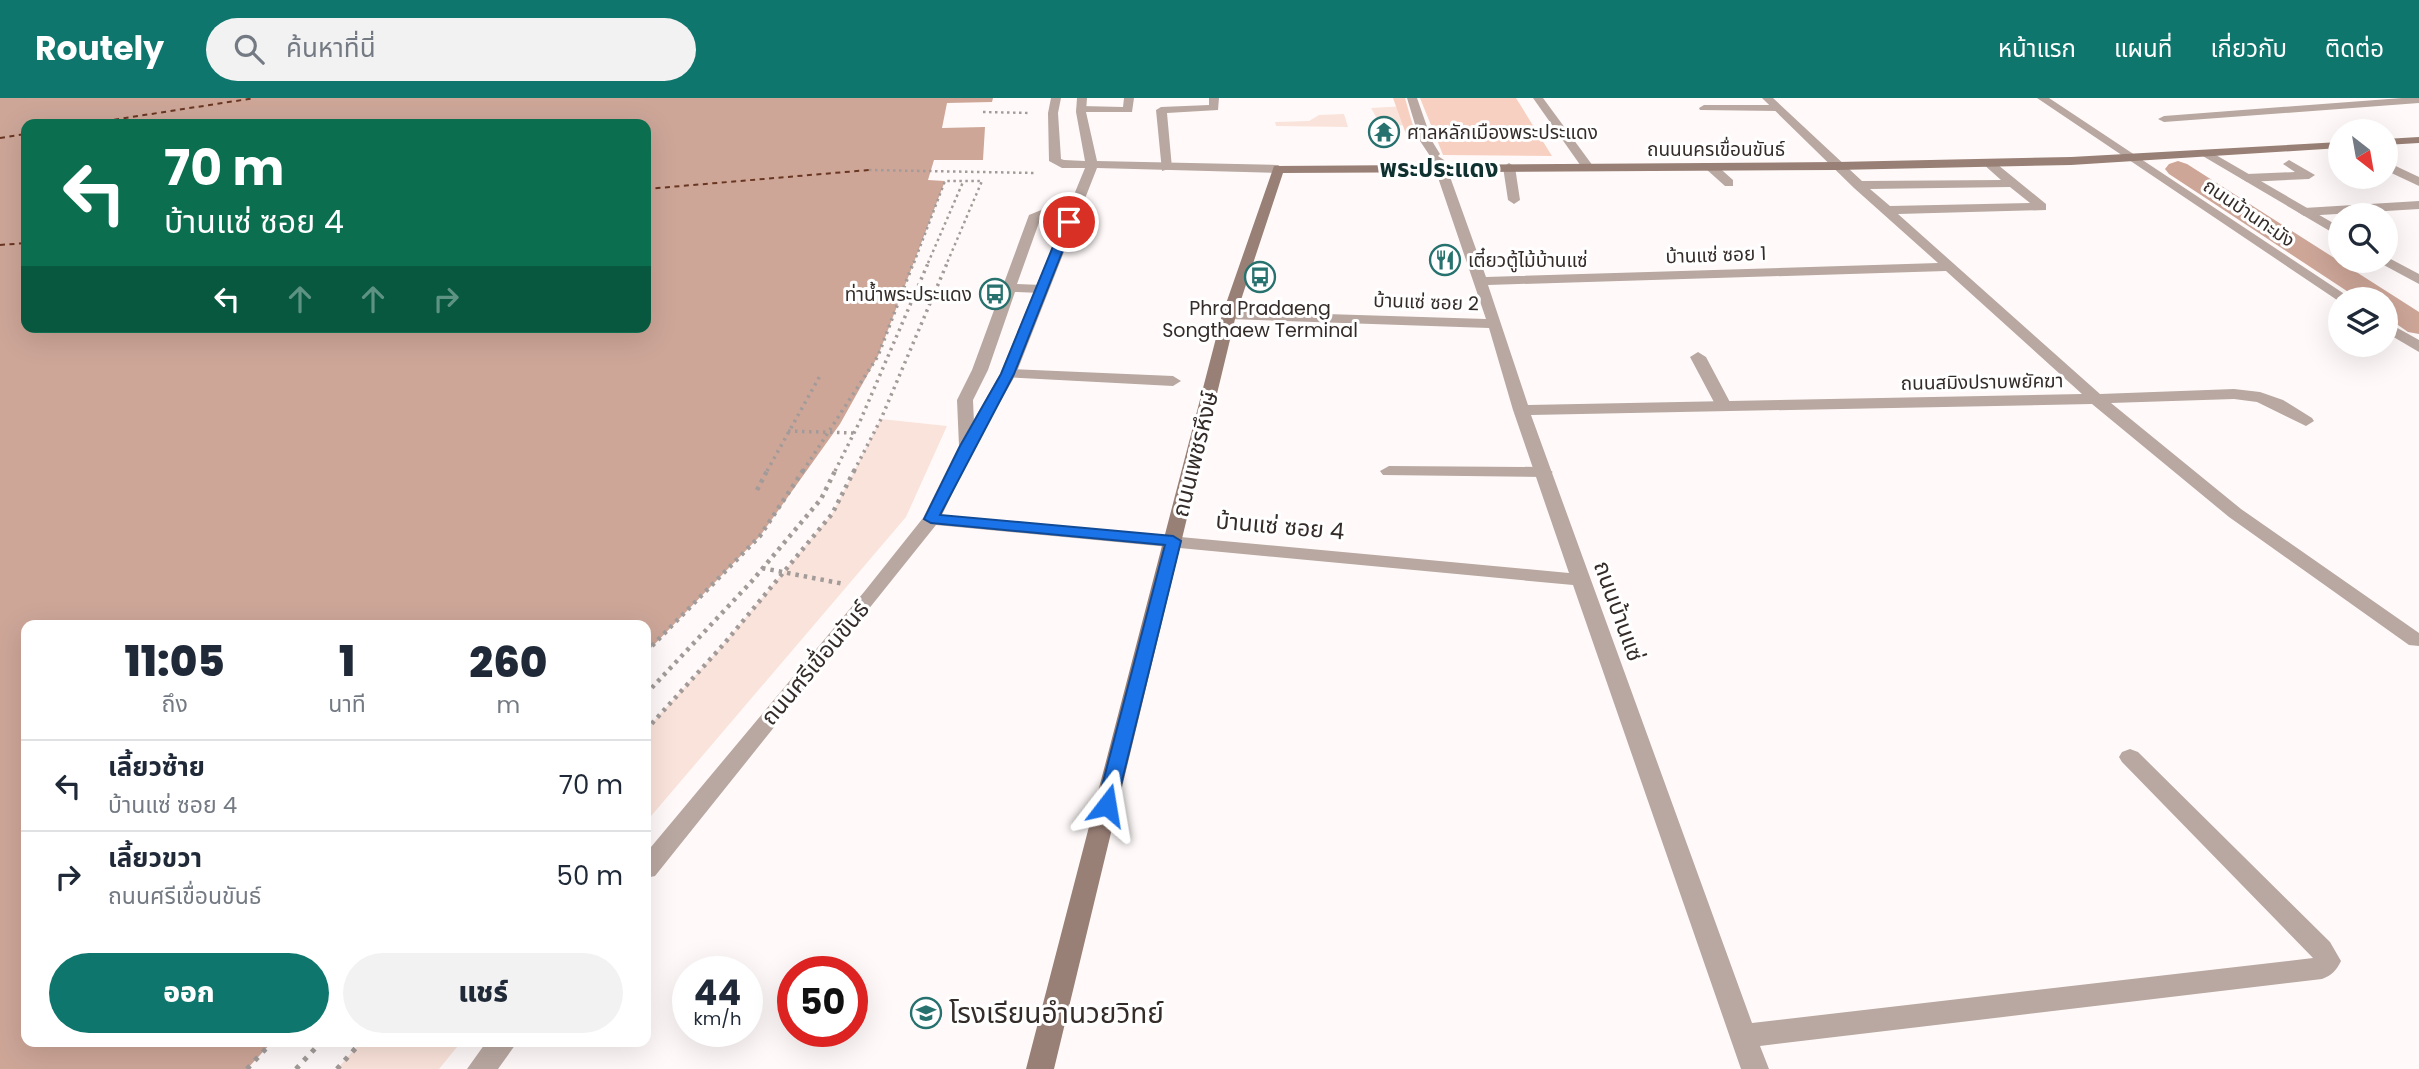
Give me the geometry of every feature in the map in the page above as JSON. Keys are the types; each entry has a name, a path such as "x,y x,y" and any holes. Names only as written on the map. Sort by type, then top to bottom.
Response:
{"main road":[{"path":"2398,141 2419,140"},
{"name":"ถนนนครเขื่อนขันธ์","path":"1278,169 1437,161 1509,167 1988,163 2131,158 2328,146"},
{"name":"ถนนเพชรหึงษ์","path":"1040,1069 1229,315 1278,169"}],"street":[{"name":"ถนนนครเขื่อนขันธ์","path":"1056,98 1053,113 1055,161 1062,164 1278,169"},
{"path":"1092,166 1082,104 1214,108 1214,98"},
{"name":"ถนนบ้านแซ่","path":"1412,98 1480,281 1521,410 1755,1069"},
{"path":"1538,98 1587,166"},
{"name":"ถนนสมิงปราบพยัคฆา","path":"1768,98 1858,185 1952,267 2095,400"},
{"name":"ถนนบ้านทะมัง","path":"2042,98 2328,288"},
{"path":"2164,119 2419,100"},
{"path":"1142,107 1167,168"},
{"path":"1704,108 1777,108"},
{"path":"2205,153 2328,226"},
{"path":"1887,210 2042,207 1988,163"},
{"path":"2247,178 2309,175 2289,164"},
{"name":"ถนนศรีเขื่อนขันธ์","path":"651,863 931,519 1007,374 1092,166"},
{"path":"1710,166 1729,183"},
{"path":"1509,167 1514,200"},
{"path":"2398,172 2419,182"},
{"path":"1858,185 2014,183"},
{"name":"ถนนศรีเขื่อนขันธ์","path":"967,446 965,400 980,370 1034,215 1078,199"},
{"path":"2304,212 2419,205"},
{"name":"บ้านแซ่ ซอย 1","path":"1480,281 1952,267"},
{"path":"2398,268 2419,280"},
{"path":"1009,288 1042,289"},
{"name":"บ้านแซ่ ซอย 2","path":"1229,315 1495,324"},
{"path":"2398,333 2419,347"},
{"path":"1699,357 1724,406"},
{"path":"1007,374 1173,381"},
{"path":"2095,400 2234,394 2260,397 2277,403 2306,421"},
{"path":"2095,400 2235,513 2416,640"},
{"name":"ถนนสมิงปราบพยัคฆา","path":"1521,410 2095,400"},
{"path":"1389,471 1544,472"},
{"name":"บ้านแซ่ ซอย 4","path":"931,519 1582,580"},
{"path":"1744,1036 2322,968 2328,961 2320,949 2130,757"},
{"path":"481,1069 499,1047"}],"path":[{"path":"869,170 1037,173"},
{"path":"651,647 760,536 878,356 945,181 982,181 881,419 832,514 723,645 651,724"},
{"path":"651,689 762,568 821,499 854,433 963,182"},
{"path":"757,490 821,374"},
{"path":"788,431 854,433"},
{"path":"762,568 875,590"},
{"path":"247,1069 267,1047"},
{"path":"296,1069 316,1047"},
{"path":"337,1069 357,1047"}],"shaded area":[{"path":"0,98 993,98 992,102 947,103 942,128 985,127 983,160 934,160 928,180 945,181 878,356 840,424 760,536 651,648 651,620 21,620 21,1047 267,1047 247,1069 0,1069"},
{"path":"1406,106 1413,125 1381,126 1371,108"},
{"path":"1344,114 1348,127 1276,126 1275,122 1309,121 1319,115"},
{"path":"881,419 947,426 906,517 651,816 651,724 723,645 832,514"},
{"path":"357,1047 457,1047 439,1069 337,1069"}],"building":[{"path":"1393,98 1405,98 1416,137 1407,137"},
{"path":"1420,98 1516,98 1552,156 1443,155"}],"waterway":[{"path":"2178,169 2360,287"},
{"path":"2398,311 2419,325"}],"ferry route":[{"path":"118,119 255,98"},
{"path":"0,138 21,135"},
{"path":"651,189 869,170"},
{"path":"0,245 21,243"}],"place":[{"name":"ศาลหลักเมืองพระประแดง","path":"1384,132"},
{"name":"เตี๋ยวตู้ไม้บ้านแซ่","path":"1445,260"},
{"name":"Phra Pradaeng Songthaew Terminal","path":"1260,277"},
{"name":"ท่าน้ำพระประแดง","path":"995,294"},
{"name":"โรงเรียนอำนวยวิทย์","path":"926,1013"}],"district":[{"name":"พระประแดง","path":"1439,168"}],"route":[{"path":"1069,222 1007,374 931,519 1173,541 1107,805"}]}
